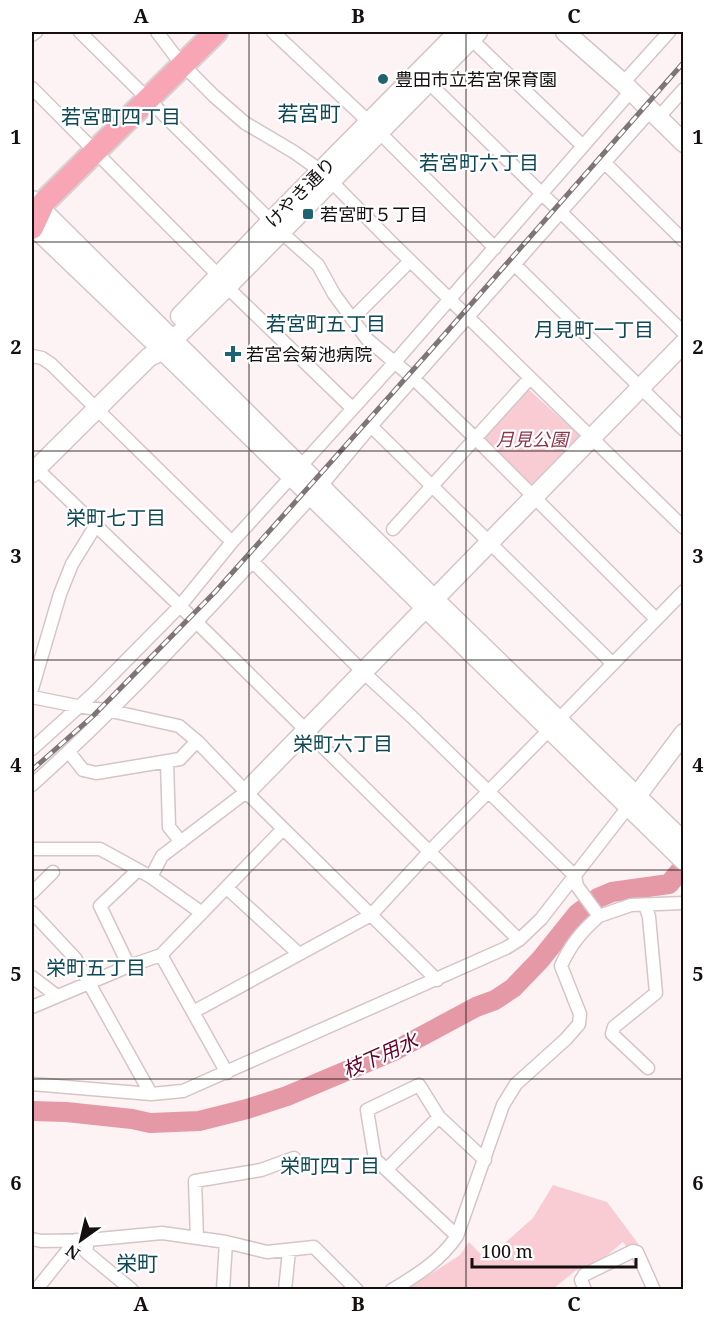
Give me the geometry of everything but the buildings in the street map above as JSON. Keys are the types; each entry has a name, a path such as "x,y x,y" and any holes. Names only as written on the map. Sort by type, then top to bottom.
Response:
{"highway":[{"path":"33,217 44,202 216,32"}],"street":[{"path":"32,35 36,32"},
{"path":"80,32 318,265 334,294 367,339 413,378 534,495 656,619"},
{"path":"157,32 182,64 213,96 245,123 294,152 326,176 684,528"},
{"path":"273,32 374,127 495,248"},
{"path":"565,32 627,87 684,143"},
{"path":"32,749 77,706 93,694 180,606 232,542 394,363 583,146 669,32"},
{"path":"374,127 428,82 469,34"},
{"path":"469,34 34,471 96,525 180,606 519,940"},
{"path":"469,34 583,146"},
{"path":"428,82 684,333"},
{"path":"32,88 352,408"},
{"path":"32,785 111,711 197,623 316,491 604,162 684,89"},
{"path":"604,162 684,240"},
{"path":"33,217 161,345 316,491 554,724 632,802 684,861"},
{"path":"352,319 410,261"},
{"path":"514,264 684,430"},
{"path":"151,877 162,856 246,792 684,343"},
{"path":"32,356 51,363 232,542"},
{"path":"393,529 530,378"},
{"path":"371,426 613,664"},
{"path":"32,689 60,594 72,564 96,525"},
{"path":"252,561 363,672 575,876 577,886 597,913"},
{"path":"193,1012 371,915 429,852 684,591"},
{"path":"32,697 179,726 437,980"},
{"path":"32,1084 151,1094 183,1091 437,980 519,940 541,919 684,733"},
{"path":"69,752 83,770 96,773 167,763 180,759 196,741"},
{"path":"167,763 169,827 181,842"},
{"path":"632,802 684,842"},
{"path":"32,1007 161,955 283,829"},
{"path":"32,849 100,849 151,877 202,913"},
{"path":"129,966 100,906 138,870"},
{"path":"32,893 53,872"},
{"path":"227,888 299,954"},
{"path":"392,1290 426,1270 451,1245 457,1236 503,1105 516,1084 566,1040 579,1024 580,1014 561,966 568,949 597,913 631,905 684,903"},
{"path":"645,905 649,917 656,993 614,1027 612,1034 648,1068"},
{"path":"32,912 75,958 151,1094"},
{"path":"161,955 227,1073"},
{"path":"32,976 57,996"},
{"path":"457,1236 375,1159 367,1110 419,1085 439,1116 485,1160"},
{"path":"387,1170 439,1116"},
{"path":"197,1238 195,1180 261,1170 294,1158"},
{"path":"32,1239 82,1240 162,1233 226,1242 267,1252 314,1246 357,1290"},
{"path":"36,1290 82,1240"},
{"path":"82,1240 86,1252 132,1290"},
{"path":"223,1290 226,1242"},
{"path":"285,1290 289,1251"},
{"path":"585,1290 581,1280 584,1275 633,1251 637,1252 654,1290"}],"green space":[{"name":"月見公園","path":"527,388 579,435 580,441 534,489 479,439"},
{"path":"553,1185 607,1202 639,1245 628,1249 623,1242 600,1261 575,1271 553,1289 406,1290 460,1255 469,1242 486,1260 533,1218"}],"waterway":[{"name":"枝下用水","path":"32,1111 66,1112 150,1123 199,1121 287,1096 396,1050 476,1007 495,1000 513,988 540,960 577,914 598,898 612,892 669,884 679,872"}],"railway":[{"path":"32,770 93,716 215,592 684,62"}],"place":[{"name":"豊田市立若宮保育園","path":"383,79"},
{"name":"若宮町５丁目","path":"308,214"},
{"name":"若宮会菊池病院","path":"233,354"}],"district":[{"name":"若宮町","path":"309,113"},
{"name":"若宮町四丁目","path":"121,116"},
{"name":"若宮町六丁目","path":"479,162"},
{"name":"若宮町五丁目","path":"326,323"},
{"name":"月見町一丁目","path":"594,329"},
{"name":"栄町七丁目","path":"116,517"},
{"name":"栄町六丁目","path":"343,743"},
{"name":"栄町五丁目","path":"96,967"},
{"name":"栄町四丁目","path":"330,1165"},
{"name":"栄町","path":"137,1263"}]}
